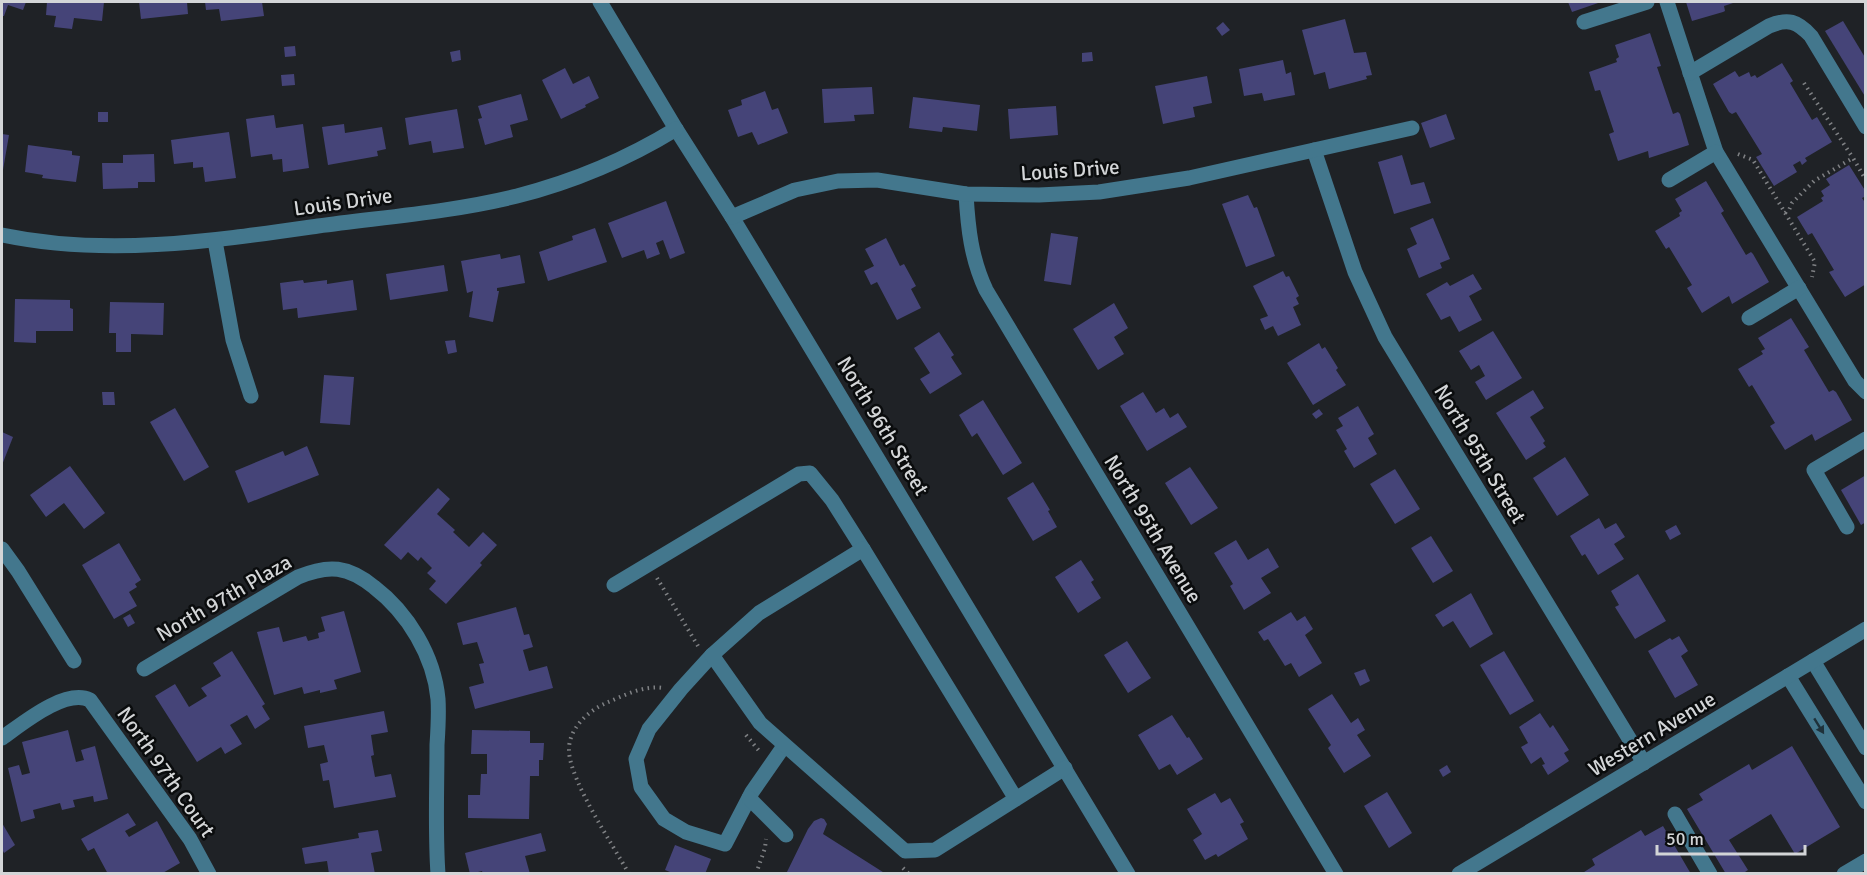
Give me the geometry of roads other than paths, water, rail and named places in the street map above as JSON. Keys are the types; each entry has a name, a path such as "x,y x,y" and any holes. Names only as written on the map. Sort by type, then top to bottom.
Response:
{"street":[{"name":"North 96th Street","path":"600,2 1128,873"},
{"path":"1584,22 1647,2"},
{"path":"1666,2 1716,152 1856,381 1866,392"},
{"path":"1690,73 1769,26 1791,21 1801,26 1811,36 1866,127"},
{"name":"Louis Drive","path":"732,218 795,190 838,181 877,180 966,194 1039,195 1099,192 1189,178 1412,128"},
{"name":"Louis Drive","path":"2,235 34,242 98,247 155,245 215,241 451,208 515,197 552,186 644,147 675,129"},
{"name":"North 95th Street","path":"1314,150 1355,272 1385,337 1644,763"},
{"path":"1669,180 1716,152"},
{"name":"North 95th Avenue","path":"966,194 970,248 978,275 986,290 1336,873"},
{"path":"215,241 233,339 251,396"},
{"path":"1749,318 1800,290"},
{"path":"1847,527 1814,470 1866,440"},
{"path":"614,585 799,474 810,473 832,500 863,549 1016,799"},
{"path":"2,549 74,661"},
{"path":"784,746 749,798 725,843 686,832 664,819 642,787 636,759 650,729 677,693 712,655 759,613 863,549"},
{"name":"North 97th Plaza","path":"144,669 298,577 314,570 328,568 346,570 362,577 381,591 399,610 415,632 432,669 438,699 438,873"},
{"name":"Western Avenue","path":"1459,873 1866,629"},
{"path":"712,655 760,723 905,851 935,849 1065,768"},
{"path":"1813,661 1866,748"},
{"path":"1788,676 1866,802"},
{"name":"North 97th Court","path":"2,738 50,706 71,698 90,700 190,839 209,873"},
{"path":"749,798 786,835"},
{"path":"1675,814 1710,873"},
{"path":"1844,873 1866,861"}]}
